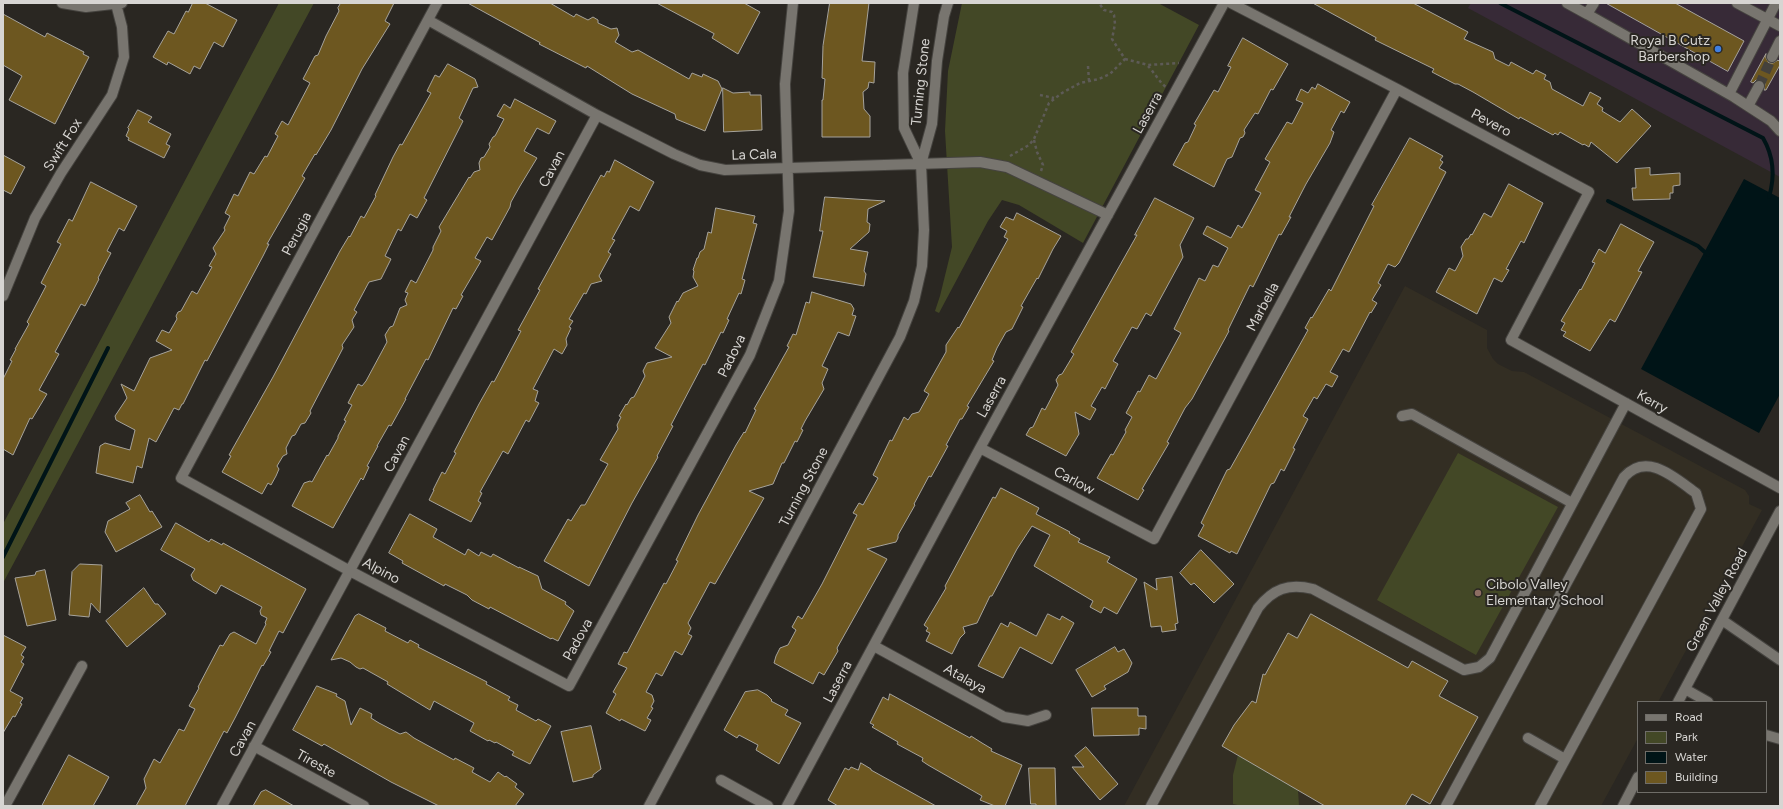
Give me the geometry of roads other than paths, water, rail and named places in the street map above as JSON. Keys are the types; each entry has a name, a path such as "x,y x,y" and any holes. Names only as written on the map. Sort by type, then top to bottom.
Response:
{"street":[{"path":"62,3 86,7 119,4"},
{"name":"Perugia","path":"182,478 437,3"},
{"name":"Padova","path":"569,686 750,355 779,281 789,211 789,168 785,84 793,3"},
{"name":"Turning Stone","path":"914,3 903,73 904,128 922,164"},
{"name":"Turning Stone","path":"649,806 900,337 914,301 922,266 924,230 922,164 932,124 936,61 944,16 948,3"},
{"name":"Laserra","path":"787,806 980,448 1224,3"},
{"name":"Pevero","path":"1231,3 1397,89 1589,192 1511,340"},
{"path":"1567,3 1729,94 1771,121 1780,131"},
{"path":"1587,14 1594,3"},
{"path":"1737,3 1780,26"},
{"path":"1729,94 1776,3"},
{"name":"Swift Fox","path":"3,296 35,218 61,173 112,95 124,57 119,4"},
{"name":"La Cala","path":"428,20 597,115 674,154 700,165 725,170 980,162 1007,167 1108,215"},
{"path":"1772,57 1780,40"},
{"path":"1748,106 1758,86"},
{"name":"Marbella","path":"1154,539 1397,89"},
{"name":"Cavan","path":"222,806 597,115"},
{"name":"Kerry","path":"1511,340 1780,488"},
{"path":"1151,806 1258,608 1272,593 1287,587 1300,586 1313,589 1464,670 1479,667 1490,658 1626,404"},
{"path":"1402,416 1412,414 1572,503"},
{"name":"Carlow","path":"980,448 1154,539"},
{"path":"1446,806 1624,477 1631,470 1640,466 1650,466 1672,476 1696,493 1701,509 1540,806"},
{"name":"Alpino","path":"182,478 350,571 569,686"},
{"name":"Green Valley Road","path":"1679,701 1780,511"},
{"path":"1722,620 1780,660"},
{"name":"Atalaya","path":"874,646 1004,717 1028,721 1046,715"},
{"path":"5,806 82,666"},
{"path":"1685,689 1706,701"},
{"path":"1767,735 1780,739"},
{"path":"1528,738 1565,759"},
{"name":"Tireste","path":"254,746 364,806"},
{"path":"1622,806 1637,779"},
{"path":"721,780 768,806"}],"water":[{"path":"1744,179 1780,198 1780,394 1759,433 1641,369"}],"waterway":[{"path":"1500,3 1763,138 1769,152 1773,175 1769,197"},
{"path":"1608,201 1698,246 1708,255"},
{"path":"3,557 108,348"}],"tunnel":[{"path":"1759,86 1772,57"}],"place":[{"name":"Royal B Cutz Barbershop","path":"1718,49"},
{"name":"Cibolo Valley Elementary School","path":"1478,593"}]}
